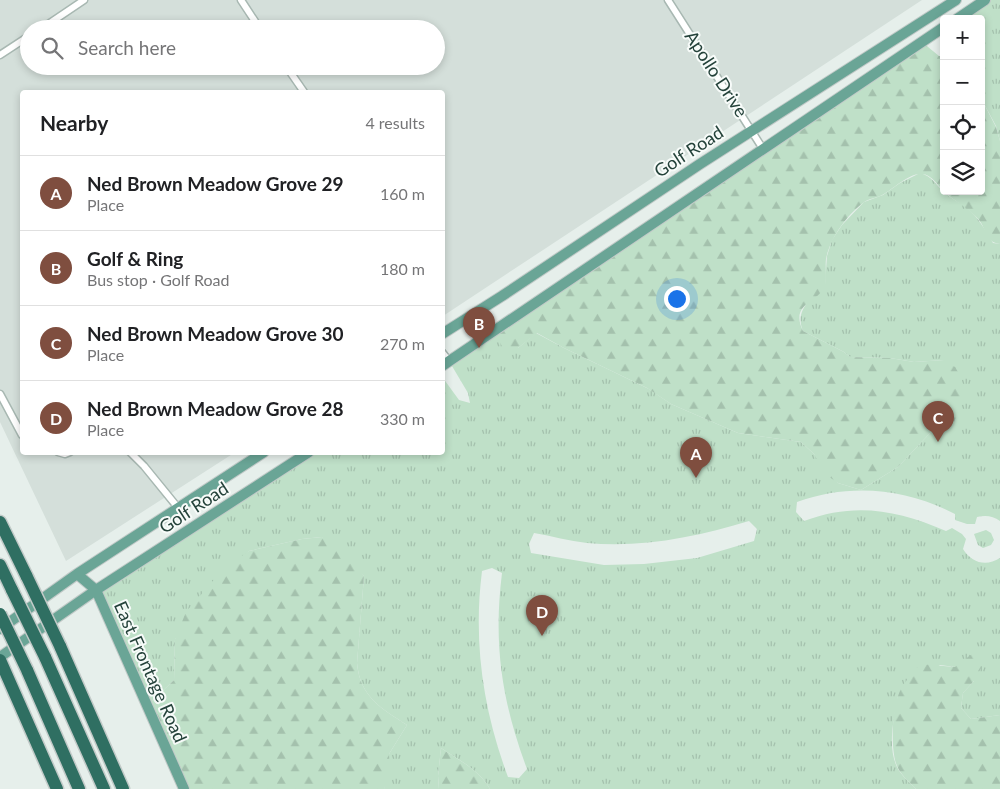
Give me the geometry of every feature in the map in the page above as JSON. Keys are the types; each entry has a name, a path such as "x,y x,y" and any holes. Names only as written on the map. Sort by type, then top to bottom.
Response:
{"highway":[{"path":"0,522 60,646 123,789"},
{"path":"0,565 45,657 104,789"},
{"path":"0,614 27,670 79,789"},
{"path":"0,658 56,789"}],"main road":[{"name":"Golf Road","path":"445,332 956,0"},
{"path":"962,15 985,0"},
{"path":"446,363 940,30"},
{"path":"445,326 455,326"},
{"name":"Golf Road","path":"0,629 77,574 260,455"},
{"name":"Golf Road","path":"0,658 96,590 304,455"},
{"name":"East Frontage Road","path":"77,574 96,590 184,789"}],"street":[{"path":"54,20 84,0"},
{"path":"241,0 254,20"},
{"name":"Apollo Drive","path":"668,0 763,149"},
{"path":"0,55 20,42"},
{"path":"292,75 303,90"},
{"path":"0,394 20,431"},
{"path":"133,455 179,509"}],"shaded area":[{"path":"0,0 922,0 445,315 445,90 20,90 20,455 231,455 66,561 0,422"}],"green space":[{"path":"984,0 1000,0 1000,141 996,126 985,105 985,15 963,15"},
{"path":"922,42 940,56 940,187 932,178 924,174 916,175 906,179 882,195 865,201 857,208 845,220 831,243 826,259 826,279 822,291 802,308 800,314 803,331 850,357 890,358 914,362 944,360 955,367 961,377 963,387 961,400 945,422 932,431 898,467 861,490 838,483 825,474 814,454 801,442 738,433 671,404 647,388 537,333 518,348 504,350 494,331"},
{"path":"985,106 996,127 1000,141 1000,244 995,243 989,238 982,224 948,195 985,195"},
{"path":"920,173 928,176 940,187 940,195 948,195 971,212 982,224 993,243 1000,244 1000,521 992,517 983,516 977,517 975,524 967,524 955,520 955,514 917,498 877,491 837,492 797,502 796,512 804,521 823,515 858,510 893,514 946,531 952,528 966,539 963,549 975,560 985,563 1000,558 1000,715 971,719 961,708 963,693 974,681 955,667 940,665 898,696 892,732 892,750 897,767 916,789 490,789 480,776 462,761 441,748 438,776 439,789 384,789 389,754 407,725 373,700 362,685 357,663 364,576 322,537 302,539 249,551 175,639 174,680 148,705 96,590 306,455 445,455 445,381 459,400 470,403 468,393 449,361 494,331 518,348 536,333 649,389 671,404 738,433 801,442 814,454 838,483 861,490 898,467 932,431 945,422 944,360 914,362 890,358 850,357 803,331 801,324 801,317 806,305 825,284 827,256 832,240 842,225 864,202 883,195 900,183","holes":["749,521 757,529 754,541 697,558 644,564 604,565 531,553 529,544 534,533 587,543 628,544 669,540","492,568 502,573 499,599 499,649 502,673 511,720 527,769 519,778 508,777 499,752 486,701 482,676 479,624 482,571"]},
{"path":"986,530 991,533 994,540 991,545 983,548 978,545 974,534"},
{"path":"322,537 339,545 364,576 357,663 362,685 373,700 407,725 389,754 390,774 384,789 184,789 148,705 174,680 175,639 186,612 225,567 249,551 302,539"},
{"path":"972,654 979,659 981,668 974,681 963,693 961,708 971,719 1000,715 1000,789 916,789 906,779 895,762 893,722 900,692 920,664 955,667"},
{"path":"441,748 462,761 480,776 490,789 439,789 438,776"}],"place":[{"name":"Golf & Ring","path":"479,348"},
{"name":"Ned Brown Meadow Grove 30","path":"938,442"},
{"name":"Ned Brown Meadow Grove 29","path":"696,478"},
{"name":"Ned Brown Meadow Grove 28","path":"542,636"}]}
